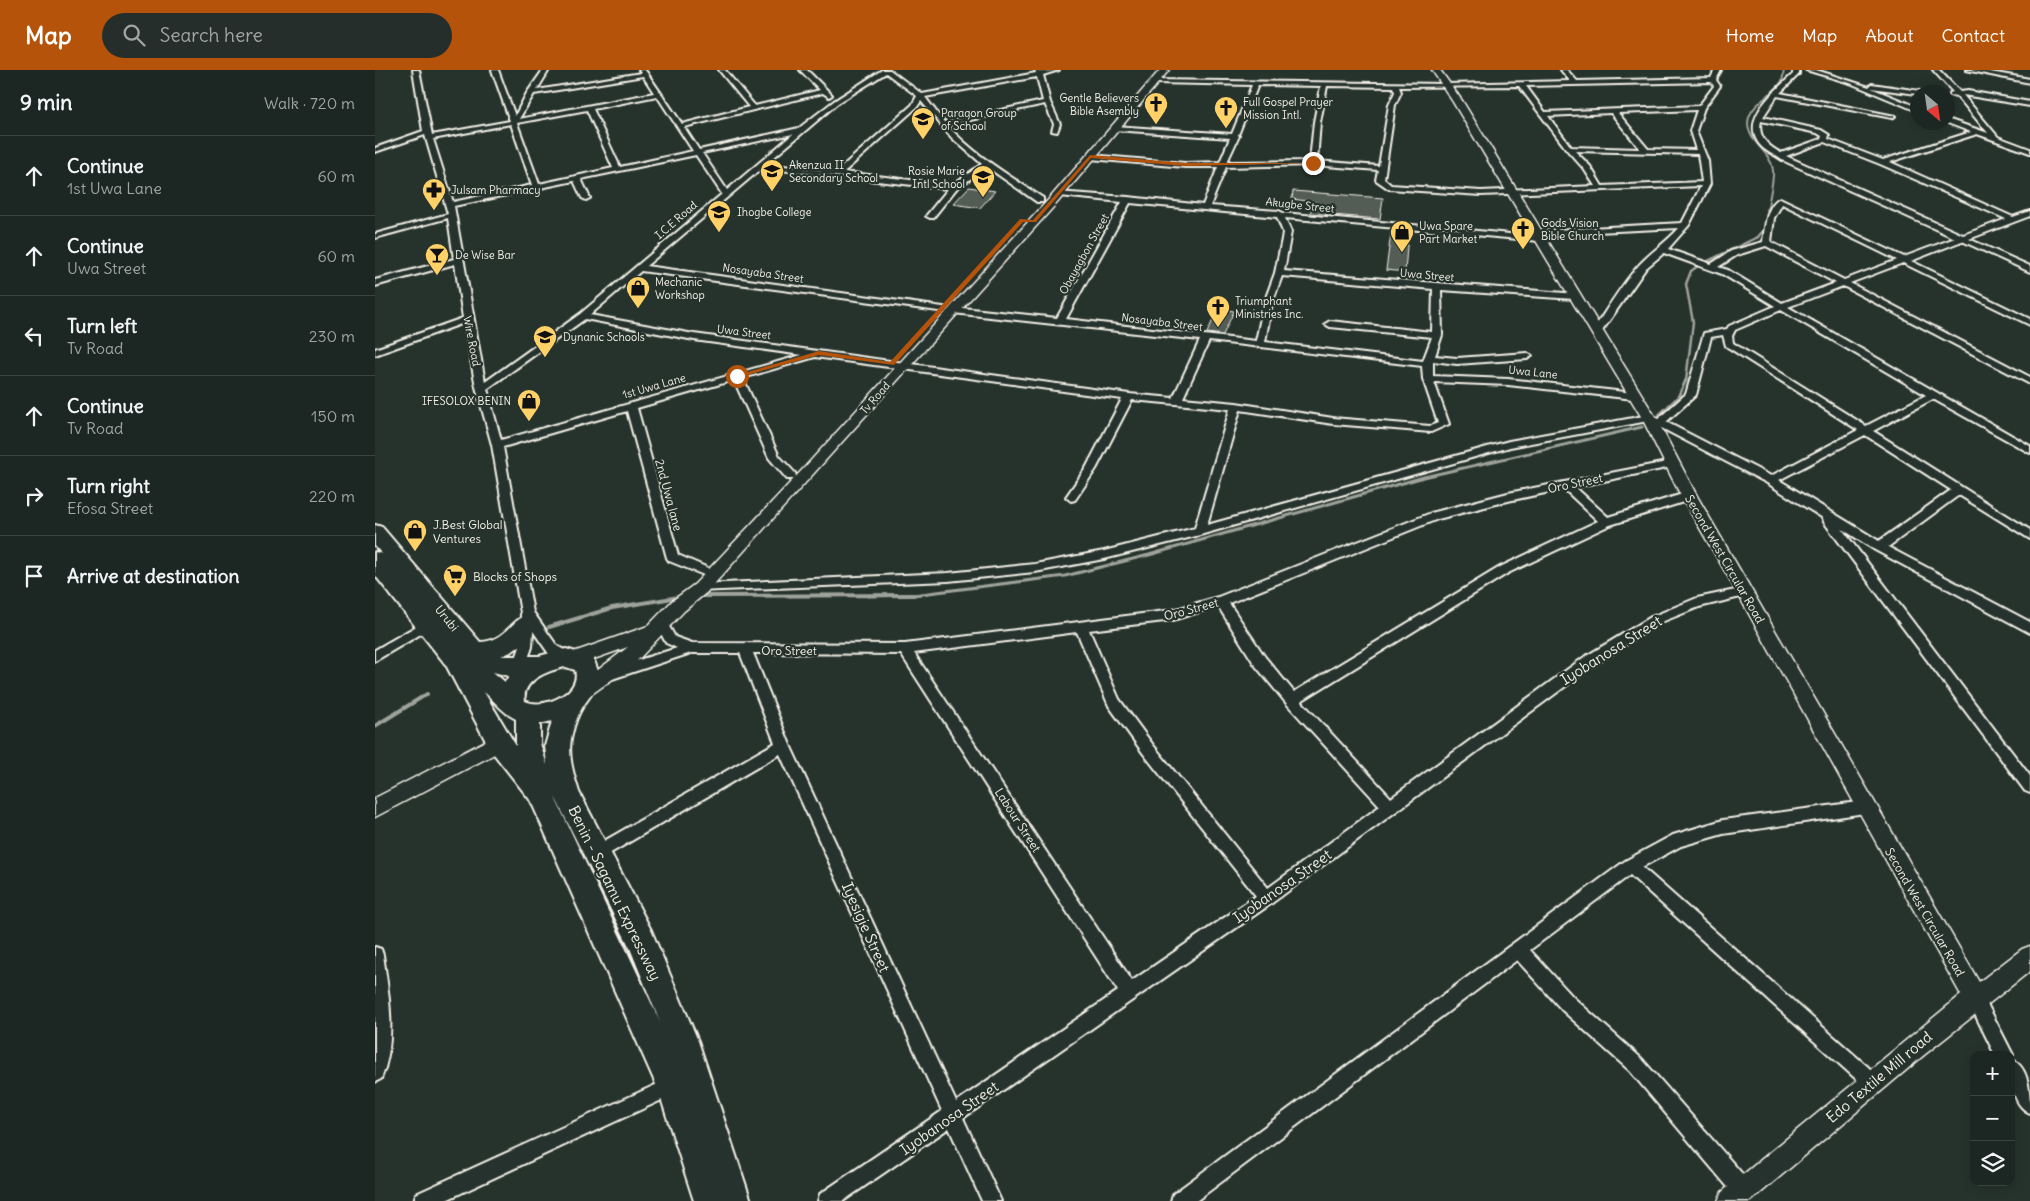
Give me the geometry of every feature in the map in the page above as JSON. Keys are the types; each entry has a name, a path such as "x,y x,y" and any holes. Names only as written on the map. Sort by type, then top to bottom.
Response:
{"highway":[{"name":"Urubi","path":"375,532 464,655"},
{"name":"Urubi","path":"375,560 433,633 464,655 488,663 527,670"},
{"path":"464,655 494,650 513,642 527,618"},
{"path":"464,655 481,676 519,708 551,712 579,695"},
{"path":"464,655 499,742 545,802"},
{"path":"570,658 527,670 515,685 528,743 545,802 673,1086 711,1201"},
{"name":"Benin - Sagamu Expressway","path":"570,658 584,663 589,670 588,680 564,720 556,742 560,772 567,794 641,940 687,1052 734,1201"}],"street":[{"name":"Wire Road","path":"416,70 428,135 450,205 468,319 482,388 497,445 527,618 527,670"},
{"path":"495,70 536,186"},
{"path":"514,122 546,70"},
{"path":"722,70 753,108"},
{"path":"803,70 836,102"},
{"path":"886,70 921,96 941,124 954,137 987,164 1040,200"},
{"name":"I.C.E Road","path":"482,388 583,316 758,165 836,102 886,70"},
{"path":"839,173 915,106 921,96 1056,70"},
{"name":"Tv Road","path":"1028,221 1040,200 1156,76 1165,70"},
{"name":"Second West Circular Road","path":"1436,70 1512,192 1634,396 1654,421 1672,464 1689,496 1975,998 2002,1051"},
{"path":"1564,70 1574,82"},
{"path":"1713,80 1719,70"},
{"path":"1796,70 1796,74 1775,94 1758,118 1758,136 1771,151 2030,268"},
{"path":"1809,70 1852,82 1910,106"},
{"path":"1936,70 1959,94 1995,138"},
{"path":"1969,70 2030,81"},
{"path":"2018,70 2020,79"},
{"path":"531,93 644,72 725,193"},
{"path":"1038,73 1047,102 1057,124 1055,131"},
{"path":"1156,76 1255,84 1447,86 1713,80"},
{"name":"Tv Road","path":"678,606 689,587 791,476 897,365 1028,221 1059,194 1156,76"},
{"path":"1597,332 1623,292 1643,266 1671,243 1685,225 1706,184 1704,161 1699,152 1693,131 1701,108 1717,86 1713,80"},
{"path":"1852,82 1910,91"},
{"path":"1206,207 1236,136 1255,84"},
{"path":"1521,84 1569,150 1587,168 1600,188"},
{"path":"1313,163 1317,122 1324,85"},
{"path":"1395,85 1398,92 1392,105 1380,180 1389,187 1481,193 1706,184"},
{"path":"681,126 824,91"},
{"path":"1955,94 1968,93 2030,104"},
{"path":"375,150 428,135 514,122 659,94"},
{"path":"1775,94 1892,116"},
{"path":"941,124 1047,102"},
{"path":"589,108 617,168"},
{"path":"1543,114 1701,108"},
{"path":"1612,110 1645,150"},
{"path":"1758,118 1819,131 1827,135 1824,140"},
{"path":"1955,124 2030,151"},
{"path":"1114,128 1236,136"},
{"path":"450,205 803,129"},
{"path":"1883,162 1977,132"},
{"path":"1781,155 1824,140 1883,162 1970,201 2030,222"},
{"path":"1569,150 1699,152"},
{"path":"1090,157 1185,165 1313,163 1383,168"},
{"path":"931,216 953,186 987,164"},
{"path":"758,165 953,186"},
{"path":"1901,165 1976,199 1970,201"},
{"path":"576,177 586,198"},
{"name":"Akugbe Street","path":"1059,194 1128,199 1418,229 1537,236 1685,225"},
{"name":"Obayagbon Street","path":"1060,321 1128,199"},
{"path":"1767,243 1770,218 1780,200 2030,322"},
{"path":"701,588 948,577 1035,568 1104,555 1200,531 1509,444 1654,421 1691,395 1707,335 1728,332 1782,306 1848,283 2030,212"},
{"path":"1260,344 1267,303 1279,273 1287,232 1279,214"},
{"path":"375,236 452,215"},
{"path":"1655,227 1671,243"},
{"path":"1712,267 1734,253 1767,243 1848,283 2030,381"},
{"path":"1663,250 1712,267 2030,450"},
{"path":"375,283 458,261"},
{"name":"Nosayaba Street","path":"639,268 948,310 1428,361 1473,361 1527,356"},
{"name":"Uwa Street","path":"1279,273 1437,287 1573,296"},
{"path":"1429,379 1428,361 1437,335 1437,287"},
{"name":"Uwa Street","path":"583,316 694,337 1129,397 1236,406 1333,420 1431,429 1444,424 1429,379"},
{"path":"376,350 468,319"},
{"path":"1330,324 1437,335"},
{"path":"1728,332 1729,344 2030,535"},
{"path":"1176,402 1205,338"},
{"name":"1st Uwa Lane","path":"497,445 819,353"},
{"name":"Tv Road","path":"579,695 629,658 678,606 701,588 804,477 897,365"},
{"path":"737,376 774,458 791,476"},
{"name":"Uwa Lane","path":"1429,379 1508,382 1634,396"},
{"path":"1771,480 1933,394"},
{"path":"1071,497 1091,469 1124,403 1129,397"},
{"name":"2nd Uwa lane","path":"631,406 673,558 704,572"},
{"path":"1200,531 1236,406"},
{"path":"1654,421 1771,480 1879,547 2030,628"},
{"name":"Oro Street","path":"659,627 670,640 691,648 745,650 905,649 1173,615 1221,601 1435,516 1508,497 1672,464"},
{"path":"1566,485 1607,522"},
{"path":"1879,547 1958,490"},
{"path":"1292,700 1504,570 1607,522 1689,496"},
{"path":"1823,513 2030,787"},
{"name":"Iyobanosa Street","path":"827,1201 1267,898 1391,808 1435,772 1588,662 1655,620 1697,603 1745,592"},
{"path":"1221,601 1260,661 1292,700 1391,808"},
{"name":"Wire Road","path":"527,618 553,650 570,658"},
{"name":"Tv Road","path":"570,658 659,627"},
{"path":"1082,628 1114,702 1148,750 1267,898"},
{"path":"375,656 433,633"},
{"name":"Oro Street","path":"605,676 691,648"},
{"name":"Labour Street","path":"905,649 1129,992"},
{"name":"Iyesigie Street","path":"745,650 783,745 992,1201"},
{"path":"375,808 499,742"},
{"path":"597,853 783,745"},
{"path":"1180,1201 1630,866 1679,840 1723,827 1865,807"},
{"path":"1630,866 1871,1082"},
{"path":"1518,949 1569,1004 1635,1065 1737,1196"},
{"path":"375,955 382,1004 381,1046 375,1073"},
{"name":"Edo Textile Mill road","path":"1737,1196 1871,1082 1975,998 2030,957"},
{"path":"2015,1076 2030,1104"},
{"path":"423,1201 673,1086"}],"building":[{"name":"Rosie Marie Intl School","path":"969,187 995,191 980,208 953,204"},
{"path":"1293,191 1383,198 1380,219 1310,213 1315,202 1292,199"},
{"path":"1391,233 1408,234 1405,272 1386,270"},
{"path":"1218,309 1234,311 1223,335 1207,333"}],"waterway":[{"path":"1768,208 1773,170 1768,157 1755,142 1748,123 1752,111 1782,81 1784,70"},
{"path":"1706,262 1758,237 1765,228 1768,207"},
{"path":"1686,381 1693,322 1686,284 1691,271 1698,266"},
{"path":"1659,415 1678,397 1686,380"},
{"path":"913,595 1065,576 1149,555 1424,477 1642,427"},
{"path":"720,596 702,596 913,595"},
{"path":"868,596 913,595"},
{"path":"549,627 612,608 679,597"},
{"path":"375,726 427,694"}],"place":[{"name":"Gentle Believers Bible Asembly","path":"1156,125"},
{"name":"Full Gospel Prayer Mission Intl.","path":"1226,129"},
{"name":"Paragon Group of School","path":"923,140"},
{"name":"Akenzua II Secondary School","path":"772,192"},
{"name":"Rosie Marie Intl School","path":"983,198"},
{"name":"Julsam Pharmacy","path":"434,211"},
{"name":"Ihogbe College","path":"719,233"},
{"name":"Gods Vision Bible Church","path":"1523,250"},
{"name":"Uwa Spare Part Market","path":"1402,253"},
{"name":"De Wise Bar","path":"437,276"},
{"name":"Mechanic Workshop","path":"638,309"},
{"name":"Triumphant Ministries Inc.","path":"1218,328"},
{"name":"Dynanic Schools","path":"545,358"},
{"name":"IFESOLOX BENIN","path":"529,422"},
{"name":"J.Best Global Ventures","path":"415,552"},
{"name":"Blocks of Shops","path":"455,597"}],"route":[{"path":"737,376 819,353 892,364 1010,236 1022,220 1034,221 1090,157 1185,165 1313,163"}]}
